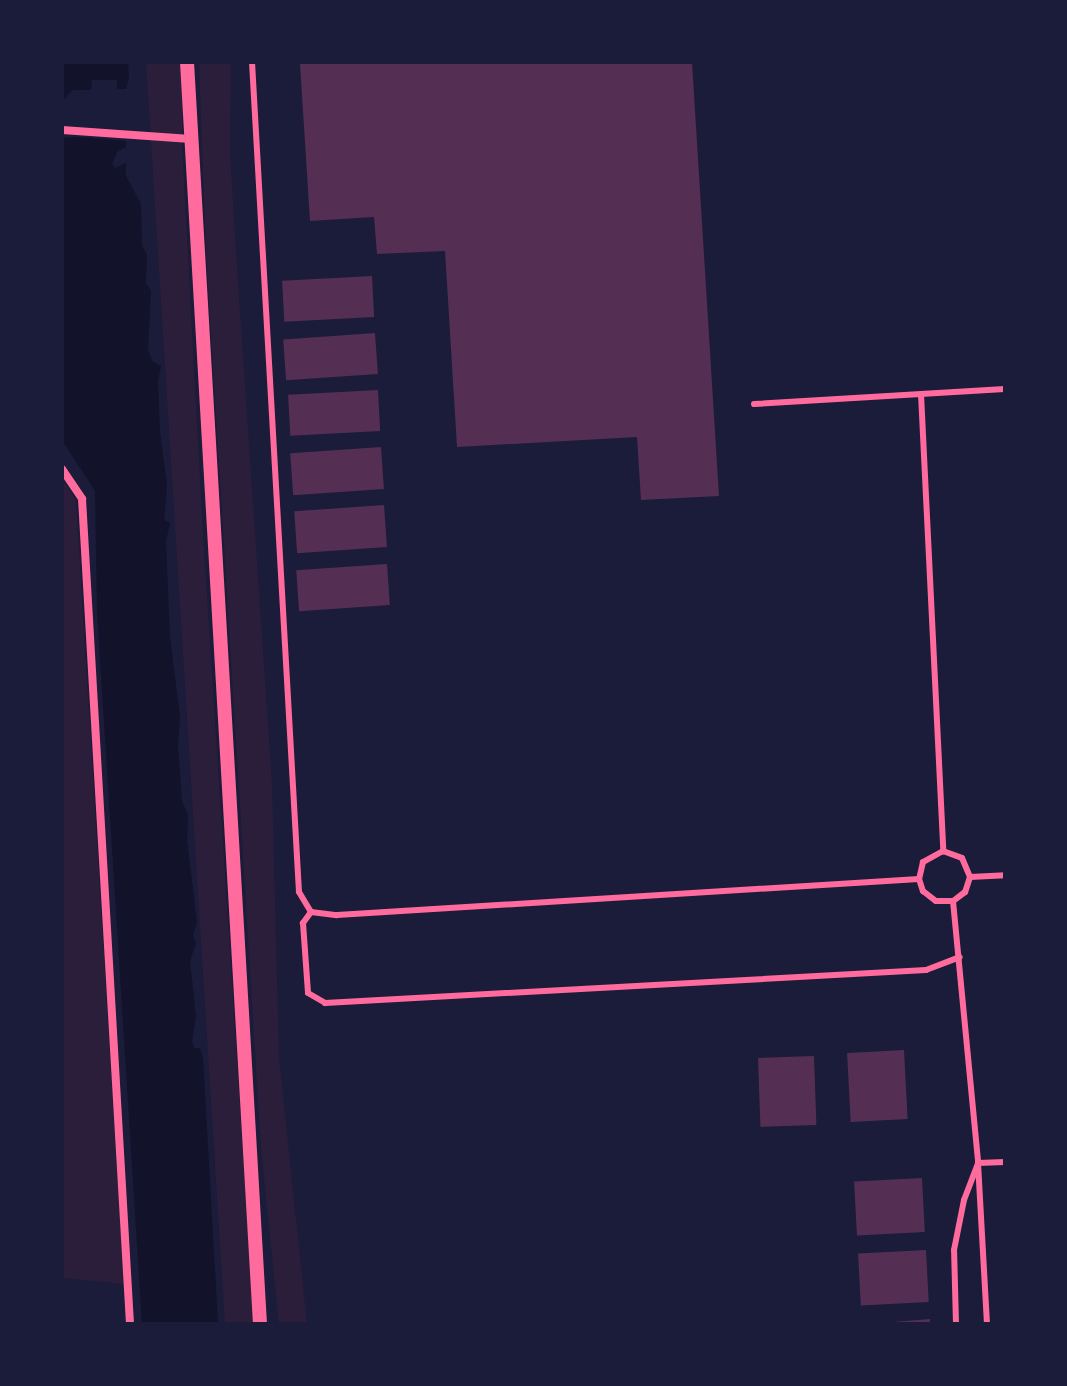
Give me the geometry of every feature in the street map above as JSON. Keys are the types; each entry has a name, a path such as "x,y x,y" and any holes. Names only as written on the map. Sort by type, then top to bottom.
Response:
{"street":[{"path":"187,62 260,1324"},
{"path":"62,130 191,139"},
{"path":"62,469 82,499 130,1324"}],"lane":[{"path":"252,62 299,892 311,912"},
{"path":"754,404 1005,389"},
{"path":"921,394 943,851"},
{"path":"943,851 962,858 970,877 965,892 953,901 936,901 923,891 919,879 923,862 943,851"},
{"path":"970,877 1005,875"},
{"path":"311,912 337,915 919,879"},
{"path":"953,901 978,1163 987,1324"},
{"path":"311,912 303,923 308,993 325,1003 926,970 960,957"},
{"path":"978,1163 1005,1162"},
{"path":"956,1324 954,1250 964,1200 978,1163"}],"shaded area":[{"path":"62,62 128,62 126,89 117,89 117,80 92,80 91,90 73,90 62,101"},
{"path":"146,62 183,62 182,145 203,534 254,1324 225,1324"},
{"path":"199,62 231,62 230,151 272,783 279,1057 307,1324 279,1324 261,1149 206,252"},
{"path":"62,138 126,141 126,147 117,152 112,164 115,168 126,163 126,176 141,204 142,246 147,254 146,283 151,291 148,349 152,361 161,366 158,381 160,432 167,485 164,520 170,523 166,541 170,637 180,717 178,745 182,801 188,815 187,840 197,923 193,935 196,943 190,961 196,1016 192,1042 194,1048 200,1048 203,1058 218,1324 142,1324 97,611 95,491 62,440"},
{"path":"62,479 76,500 124,1284 62,1278"}],"building":[{"path":"692,62 719,496 641,500 637,437 457,447 445,251 377,254 374,217 310,221 300,64"},
{"path":"372,276 374,317 284,322 282,281"},
{"path":"375,333 378,374 286,380 283,339"},
{"path":"378,390 380,431 290,436 288,395"},
{"path":"381,447 384,489 293,495 290,453"},
{"path":"384,505 387,547 297,553 294,511"},
{"path":"387,564 390,605 299,611 296,570"},
{"path":"904,1050 908,1119 851,1122 847,1053"},
{"path":"814,1056 816,1125 760,1127 758,1058"},
{"path":"922,1178 925,1232 857,1235 854,1182"},
{"path":"926,1250 929,1302 861,1305 858,1254"},
{"path":"930,1319 930,1324 893,1324 893,1322"}]}
